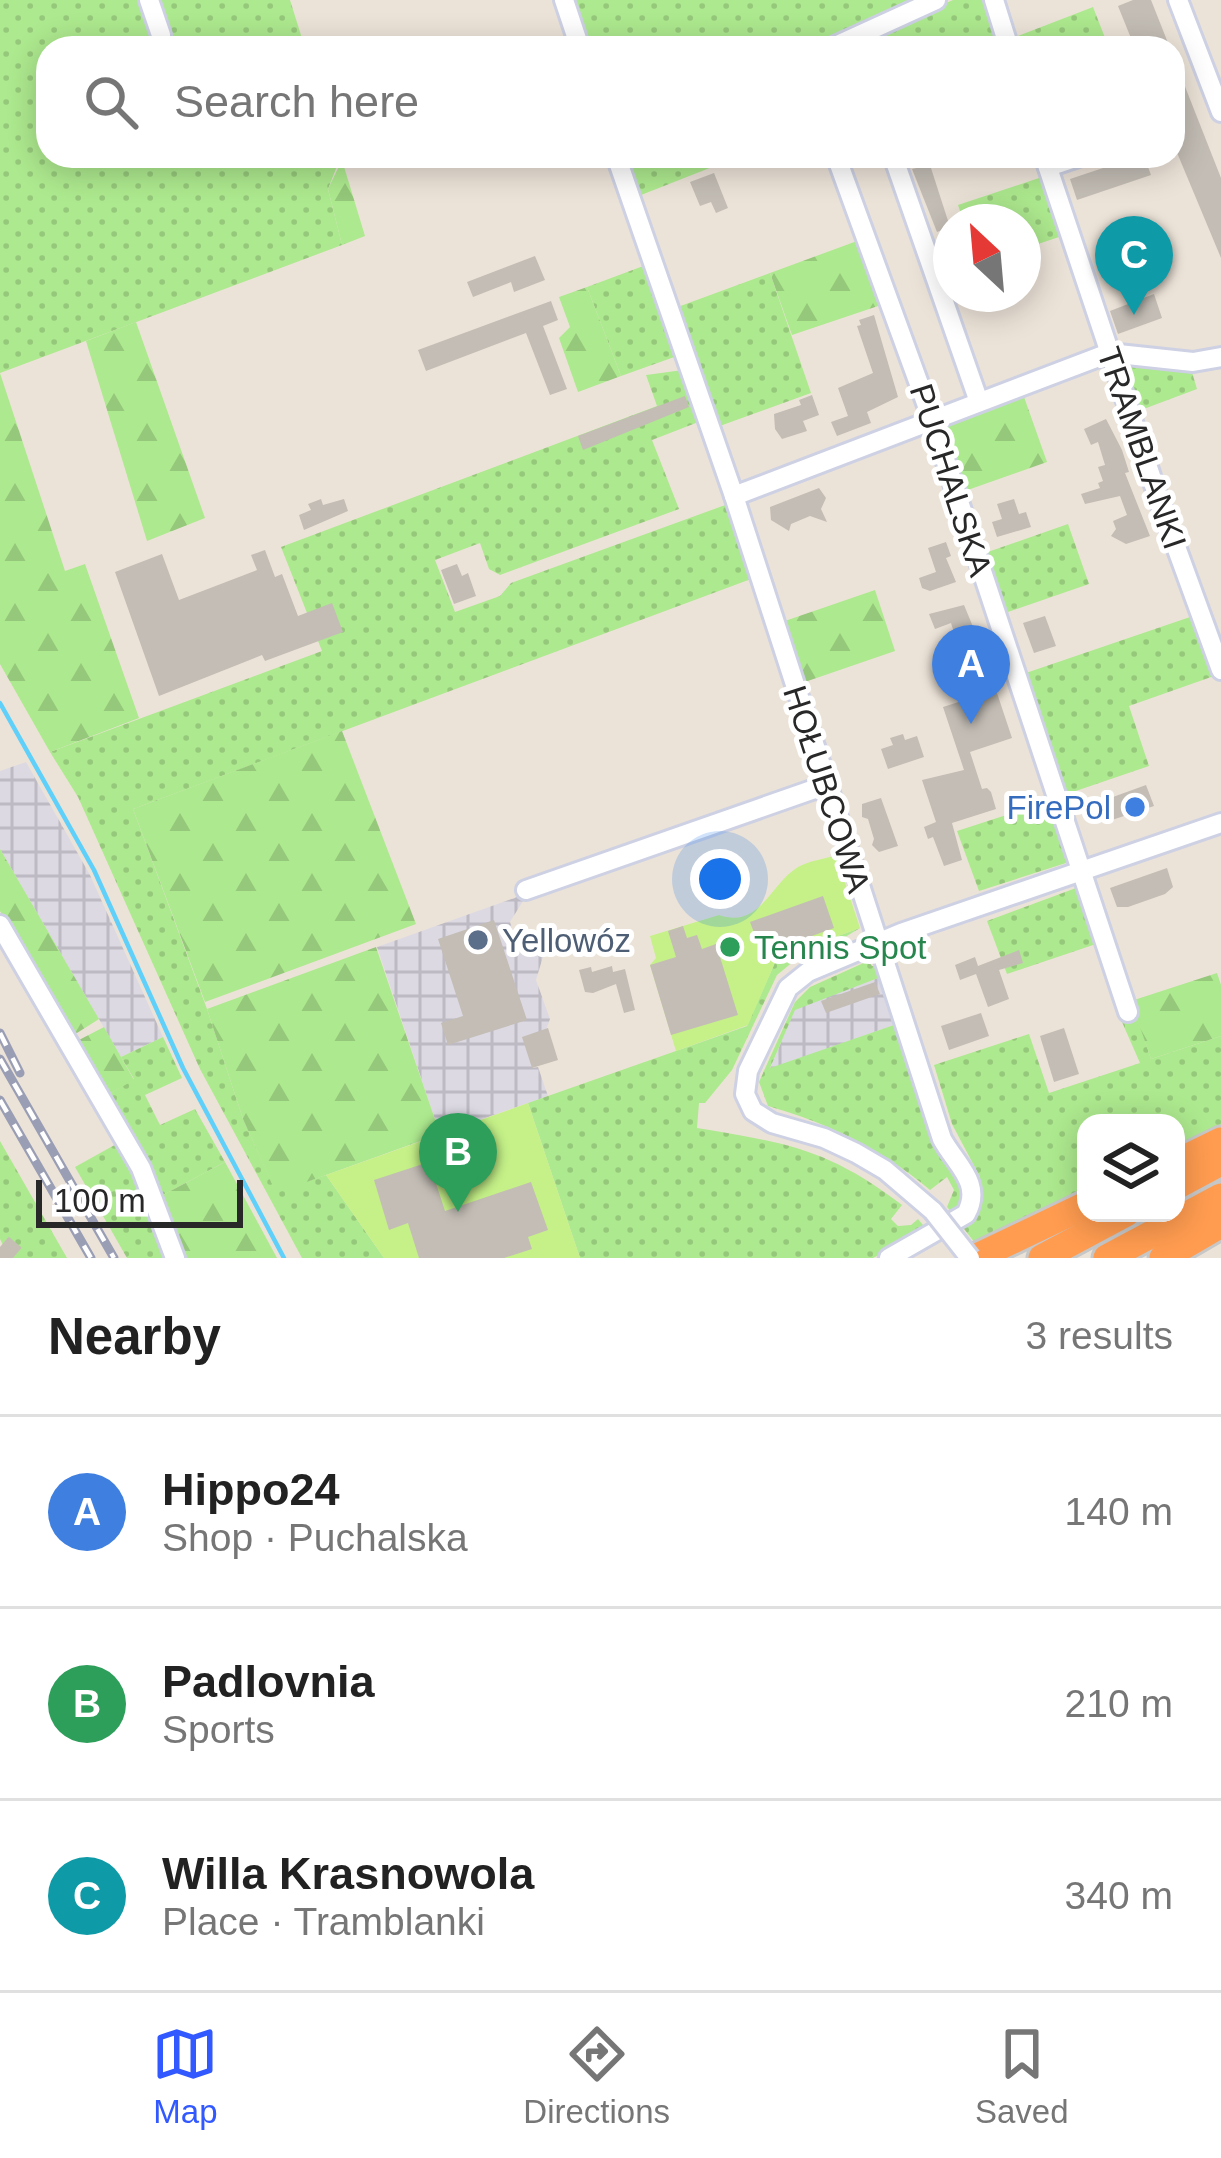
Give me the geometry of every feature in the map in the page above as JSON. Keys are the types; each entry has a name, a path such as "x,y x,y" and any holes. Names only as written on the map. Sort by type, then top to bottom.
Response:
{"highway":[{"path":"1185,1159 1221,1141"},
{"path":"1185,1181 1221,1162"},
{"path":"1107,1258 1221,1197"},
{"path":"972,1258 1077,1209"},
{"path":"1042,1258 1109,1222"},
{"path":"1163,1258 1221,1224"}],"street":[{"path":"149,0 161,35"},
{"path":"564,0 576,36"},
{"path":"857,36 936,0"},
{"path":"994,0 1005,36"},
{"path":"1178,0 1221,112"},
{"name":"HOŁUBCOWA","path":"620,168 734,496 942,1139 970,1181 966,1214 889,1258"},
{"name":"PUCHALSKA","path":"840,168 932,420 1128,1012"},
{"path":"897,168 980,402"},
{"name":"TRAMBLANKI","path":"1048,168 1221,670"},
{"path":"734,496 1109,352 1192,362 1221,357"},
{"path":"526,890 826,785"},
{"path":"972,1258 932,1211 897,1180 856,1153 759,1117 746,1094 748,1072 788,988 808,972 879,944 1221,823"},
{"path":"0,925 141,1168 175,1258"}],"shaded area":[{"path":"26,762 90,875 163,1037 121,1057 0,849 0,771"},
{"path":"528,893 510,922 521,940 540,934 548,940 536,980 550,1019 532,1068 538,1067 548,1096 440,1134 377,947"},
{"path":"878,978 894,1025 770,1069 795,1009"}],"green space":[{"path":"0,0 290,0 301,36 36,36 36,168 336,168 328,189 342,245 0,373"},
{"path":"570,0 928,0 848,36 582,36"},
{"path":"953,0 983,0 995,36 870,36"},
{"path":"1093,7 1104,36 1018,36"},
{"path":"338,168 344,168 365,236 342,245 328,189"},
{"path":"626,168 710,168 636,197"},
{"path":"1042,177 1062,236 1041,243 1041,204 961,204"},
{"path":"857,241 881,305 792,335 770,273"},
{"path":"646,265 677,356 621,376 587,287"},
{"path":"770,273 811,393 717,427 675,308"},
{"path":"587,287 621,376 578,392 559,338 570,327 559,297"},
{"path":"136,322 205,518 147,541 86,341"},
{"path":"1124,366 1191,369 1197,389 1141,410"},
{"path":"683,370 701,421 652,440 679,509 500,575 489,569 480,543 435,560 455,612 500,596 511,583 728,504 751,579 133,809 243,1119 276,1192 326,1175 384,1258 302,1258 200,1069 78,797 50,752 322,651 281,547 657,406 646,375"},
{"path":"0,373 65,571 85,564 139,718 50,752 0,664"},
{"path":"1023,394 1047,462 962,492 939,425"},
{"path":"1068,524 1089,584 1002,614 982,554"},
{"path":"875,590 895,651 799,684 779,623"},
{"path":"1193,616 1214,676 1129,706 1149,766 1064,795 1023,674"},
{"path":"342,731 416,924 205,1002 133,809"},
{"path":"1047,802 1069,862 979,891 957,831"},
{"path":"0,849 99,1019 77,1033 69,1031 0,911"},
{"name":"Tennis Spot","path":"836,855 860,928 777,958 748,1025 676,1051 650,965 656,958 650,936 719,915 745,916 798,867"},
{"path":"1076,888 1096,944 1007,974 987,921"},
{"path":"860,928 800,956 777,975 732,1070 705,1103 699,1103 697,1128 781,1144 828,1160 902,1205 891,1219 898,1226 918,1219 927,1230 873,1258 580,1258 528,1103 747,1026 777,958"},
{"path":"376,947 440,1134 276,1193 243,1119 207,1009"},
{"path":"868,961 889,978 795,1010 770,1068 894,1025 926,1123 933,1121 957,1168 962,1193 954,1215 947,1207 954,1190 947,1177 930,1190 854,1139 768,1106 759,1082 795,1002 810,987"},
{"path":"1217,973 1221,1036 1151,1059 1131,1001"},
{"path":"1137,1017 1151,1059 1221,1036 1221,1125 1185,1143 1185,1114 1077,1114 1077,1194 975,1243 961,1225 978,1207 980,1177 952,1124 934,1065 1029,1034 1049,1093 1140,1063 1122,1022"},
{"path":"104,1027 134,1080 109,1094 77,1041"},
{"path":"163,1037 182,1078 145,1095 160,1125 195,1109 225,1162 161,1196 109,1094 134,1079 121,1057"},
{"path":"528,1103 580,1258 384,1258 326,1175"},
{"path":"0,1141 67,1258 9,1258 0,1239"},
{"path":"120,1142 170,1258 127,1258 75,1167"},
{"path":"225,1162 277,1258 183,1258 161,1196"}],"building":[{"path":"1151,0 1165,36 1130,36 1118,6"},
{"path":"1185,86 1221,178 1221,258 1183,168"},
{"path":"931,168 943,204 933,204 933,222 912,169"},
{"path":"1103,168 1148,168 1151,175 1077,200 1070,179"},
{"path":"714,173 728,208 716,213 711,202 700,206 690,182"},
{"path":"535,256 545,280 514,292 511,282 473,297 467,282"},
{"path":"1154,294 1162,318 1118,334 1110,311"},
{"path":"551,301 558,320 543,326 567,389 550,395 526,333 426,371 418,350"},
{"path":"874,315 898,397 867,412 871,423 837,436 831,422 848,416 838,388 873,373 857,326 859,320"},
{"path":"812,395 819,415 803,421 807,431 782,439 775,429 774,414 801,405 799,400"},
{"path":"685,396 689,407 583,450 578,436"},
{"path":"1106,419 1122,450 1129,472 1125,473 1150,536 1126,544 1111,536 1116,529 1113,521 1127,515 1120,496 1085,504 1081,494 1100,488 1098,483 1103,481 1098,467 1105,465 1098,442 1091,445 1084,429"},
{"path":"819,488 826,498 821,509 827,522 810,516 791,524 789,531 771,520 770,507"},
{"path":"321,499 323,505 344,499 348,511 304,530 299,515 311,510 308,504"},
{"path":"1014,499 1031,527 997,537 992,522 1002,519 997,504"},
{"path":"946,542 951,556 946,558 956,582 930,591 922,588 919,578 936,572 928,548"},
{"path":"265,550 275,577 282,574 298,616 332,603 343,632 265,661 262,655 159,696 115,572 162,554 179,600 257,570 251,555"},
{"path":"457,564 462,576 468,573 476,596 454,604 441,570"},
{"path":"964,605 990,668 975,674 986,693 996,690 1012,738 970,752 982,789 991,792 996,809 952,823 962,860 944,866 924,827 936,822 922,780 964,770 943,707 968,699 951,623 935,629 929,614"},
{"path":"1045,616 1056,646 1034,653 1023,623"},
{"path":"903,734 905,740 917,736 924,757 888,769 881,749 893,745 890,738"},
{"path":"1146,785 1154,806 1109,821 1102,801"},
{"path":"881,798 898,846 879,852 872,845 868,819 862,817 862,804"},
{"path":"1167,868 1173,887 1165,894 1117,907 1110,888"},
{"path":"823,896 834,928 762,954 750,922"},
{"path":"494,920 527,1020 448,1045 441,1023 463,1016 438,939"},
{"path":"683,926 687,938 697,935 702,949 716,944 738,1015 671,1035 650,965 676,957 668,931"},
{"path":"1019,950 1023,963 999,970 1009,999 988,1007 976,974 960,980 955,965 975,957 978,966"},
{"path":"612,966 613,972 625,969 635,1010 624,1013 616,984 585,992 579,970"},
{"path":"875,982 880,994 826,1013 821,1001"},
{"path":"981,1013 989,1036 949,1050 941,1026"},
{"path":"548,1028 558,1060 532,1068 522,1037"},
{"path":"1064,1028 1079,1074 1054,1082 1040,1036"},
{"path":"429,1162 445,1211 531,1182 548,1230 528,1237 532,1249 504,1258 419,1258 408,1223 389,1230 374,1180"}],"waterway":[{"path":"0,703 94,870 183,1068 284,1258"}],"tunnel":[{"path":"0,1247 13,1258"}],"railway":[{"path":"0,1033 20,1073"},
{"path":"0,1059 114,1258"},
{"path":"0,1100 91,1258"}],"place":[{"name":"Willa Krasnowola","path":"1134,315"},
{"name":"Hippo24","path":"971,724"},
{"name":"FirePol","path":"1135,807"},
{"name":"Yellowóz","path":"478,940"},
{"name":"Tennis Spot","path":"730,947"},
{"name":"Padlovnia","path":"458,1212"}]}
